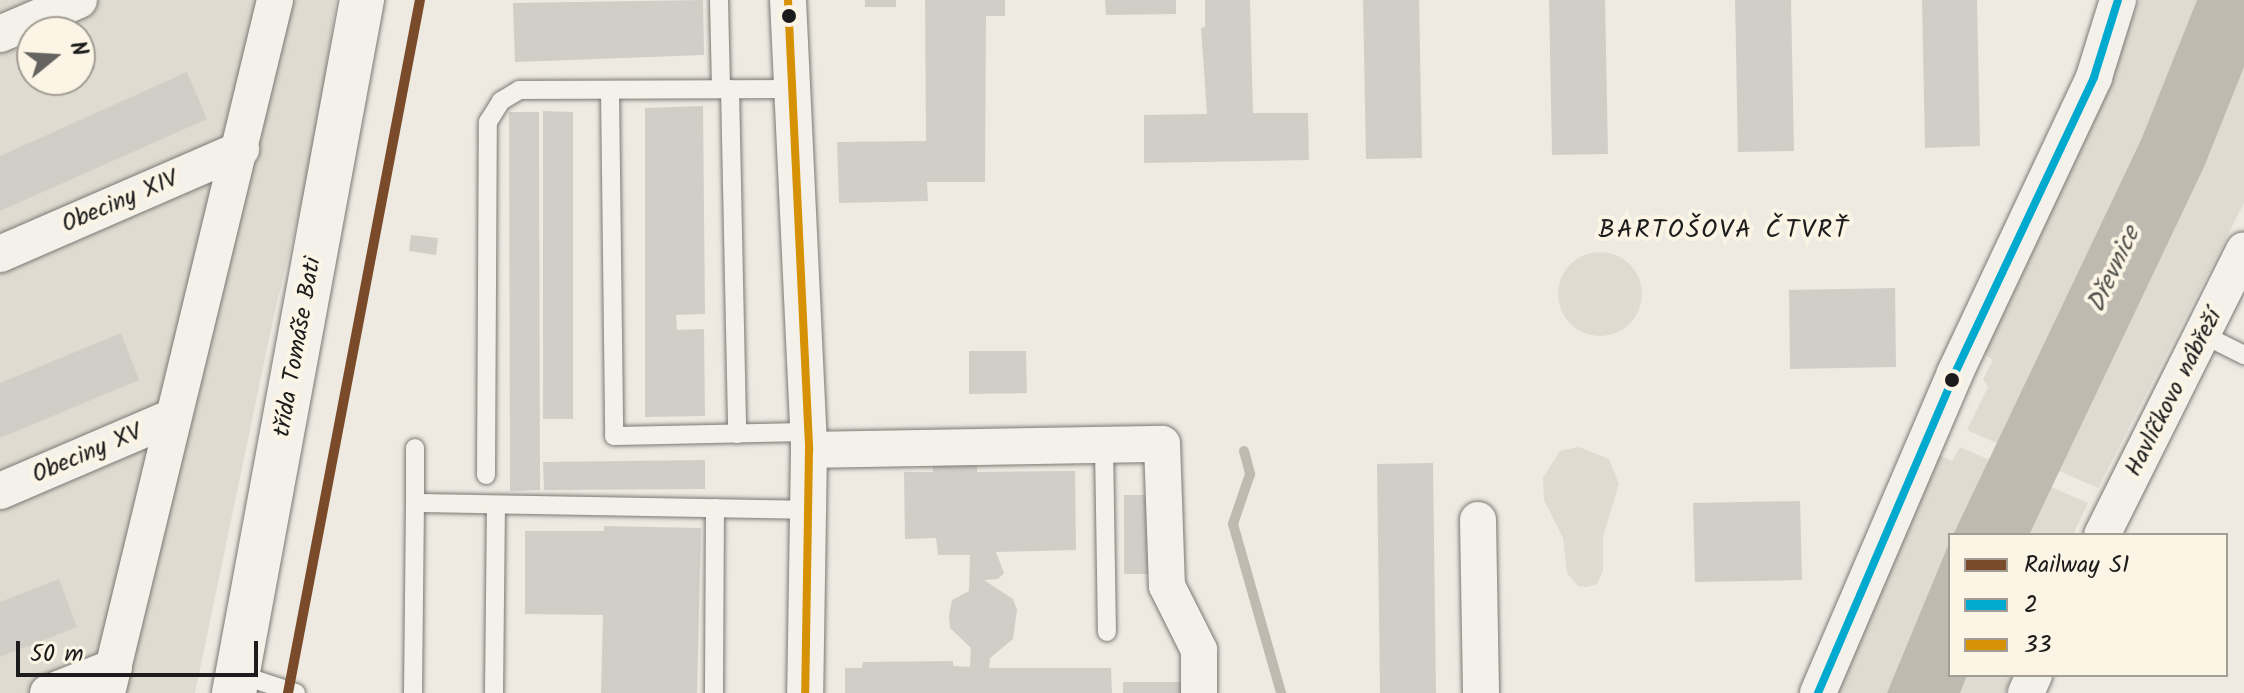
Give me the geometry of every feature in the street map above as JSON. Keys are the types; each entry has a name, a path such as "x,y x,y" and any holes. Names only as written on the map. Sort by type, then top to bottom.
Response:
{"main road":[{"name":"třída Tomáše Bati","path":"236,683 362,0"}],"street":[{"path":"0,34 79,0"},
{"path":"48,693 111,680 275,0"},
{"path":"788,0 808,441 805,693"},
{"path":"1818,693 1949,386 2094,77 2118,0"},
{"name":"Obeciny XIV","path":"0,254 241,149"},
{"name":"Havlíčkovo nábřeží","path":"2103,533 2244,250"},
{"name":"Obeciny XV","path":"0,491 173,417"},
{"path":"808,441 1162,444 1167,586 1199,650 1199,693"},
{"path":"1478,520 1481,693"}],"lane":[{"path":"719,0 726,89 737,434"},
{"path":"486,475 488,122 501,101 519,90 790,89"},
{"path":"610,90 614,436 737,434 808,441"},
{"path":"2204,335 2244,355"},
{"path":"1104,445 1107,632"},
{"path":"413,693 415,448"},
{"path":"415,503 808,510"},
{"path":"494,693 496,505"},
{"path":"714,693 715,508"},
{"path":"236,683 296,693"}],"shaded area":[{"path":"0,0 336,0 315,147 274,315 195,693 0,693"},
{"path":"2140,0 2244,0 2244,203 2098,488 1967,430 1988,387 1983,379 1993,360 1983,353 2092,119"},
{"path":"1600,252 1616,255 1630,264 1639,278 1642,294 1639,310 1630,324 1616,333 1600,336 1584,333 1570,324 1561,310 1558,294 1561,278 1570,264 1584,255"},
{"path":"1579,447 1609,459 1619,484 1603,537 1603,571 1597,584 1587,587 1578,586 1567,573 1563,538 1544,500 1543,478 1560,451"},
{"path":"1960,447 2088,503 2074,533 1948,533 1948,677 2011,677 2005,693 1836,693 1934,453 1952,461"}],"water":[{"name":"Dřevnice","path":"2197,0 2244,0 2244,67 2204,167 2030,533 1954,533 2141,140"},
{"path":"1948,546 1948,677 1966,677 1960,693 1887,693"}],"building":[{"path":"703,0 704,55 515,62 513,3"},
{"path":"865,0 896,0 896,7 865,7"},
{"path":"925,0 1005,0 1005,16 986,16 985,182 927,182 928,201 839,203 837,142 926,141"},
{"path":"1105,0 1176,0 1176,14 1106,15"},
{"path":"1205,0 1250,0 1253,113 1308,113 1309,160 1144,163 1144,115 1207,114 1201,28 1205,27"},
{"path":"1363,0 1419,0 1422,158 1366,159"},
{"path":"1549,0 1605,0 1608,154 1552,155"},
{"path":"1735,0 1791,0 1794,151 1738,152"},
{"path":"1922,0 1977,0 1980,146 1925,148"},
{"path":"187,72 207,119 0,211 0,156"},
{"path":"703,106 705,314 676,315 677,330 704,329 705,416 645,417 645,108"},
{"path":"543,111 573,112 573,419 543,419"},
{"path":"509,112 539,112 540,490 510,491"},
{"path":"411,235 438,238 436,255 409,251"},
{"path":"1895,288 1896,367 1790,369 1789,290"},
{"path":"121,333 139,380 0,438 0,383"},
{"path":"969,351 1026,351 1027,393 969,394"},
{"path":"705,460 705,489 544,490 543,462"},
{"path":"977,463 977,472 1075,471 1076,550 996,552 1004,573 998,579 984,580 1013,599 1017,610 1013,639 990,658 989,668 1111,668 1112,693 845,693 845,668 862,668 863,662 953,661 953,666 970,667 971,648 950,628 949,616 952,600 969,591 970,555 938,555 936,538 905,539 904,472 933,472 933,464"},
{"path":"1433,463 1436,693 1380,693 1377,464"},
{"path":"1124,495 1156,495 1156,574 1124,574"},
{"path":"1800,501 1802,580 1695,582 1693,503"},
{"path":"604,526 701,528 697,693 601,693 603,615 525,614 525,531 604,531"},
{"path":"59,579 77,627 0,657 0,602"},
{"path":"1123,682 1186,682 1186,693 1123,693"}],"waterway":[{"path":"1244,451 1250,474 1233,524 1281,693"}],"rail line":[{"name":"S1","path":"288,693 420,0"}],"transit line":[{"name":"33","path":"788,0 809,450 805,693"},
{"name":"2","path":"1818,693 1955,373 2094,77 2118,0"}],"district":[{"name":"BARTOŠOVA ČTVRŤ","path":"1724,231"}]}
